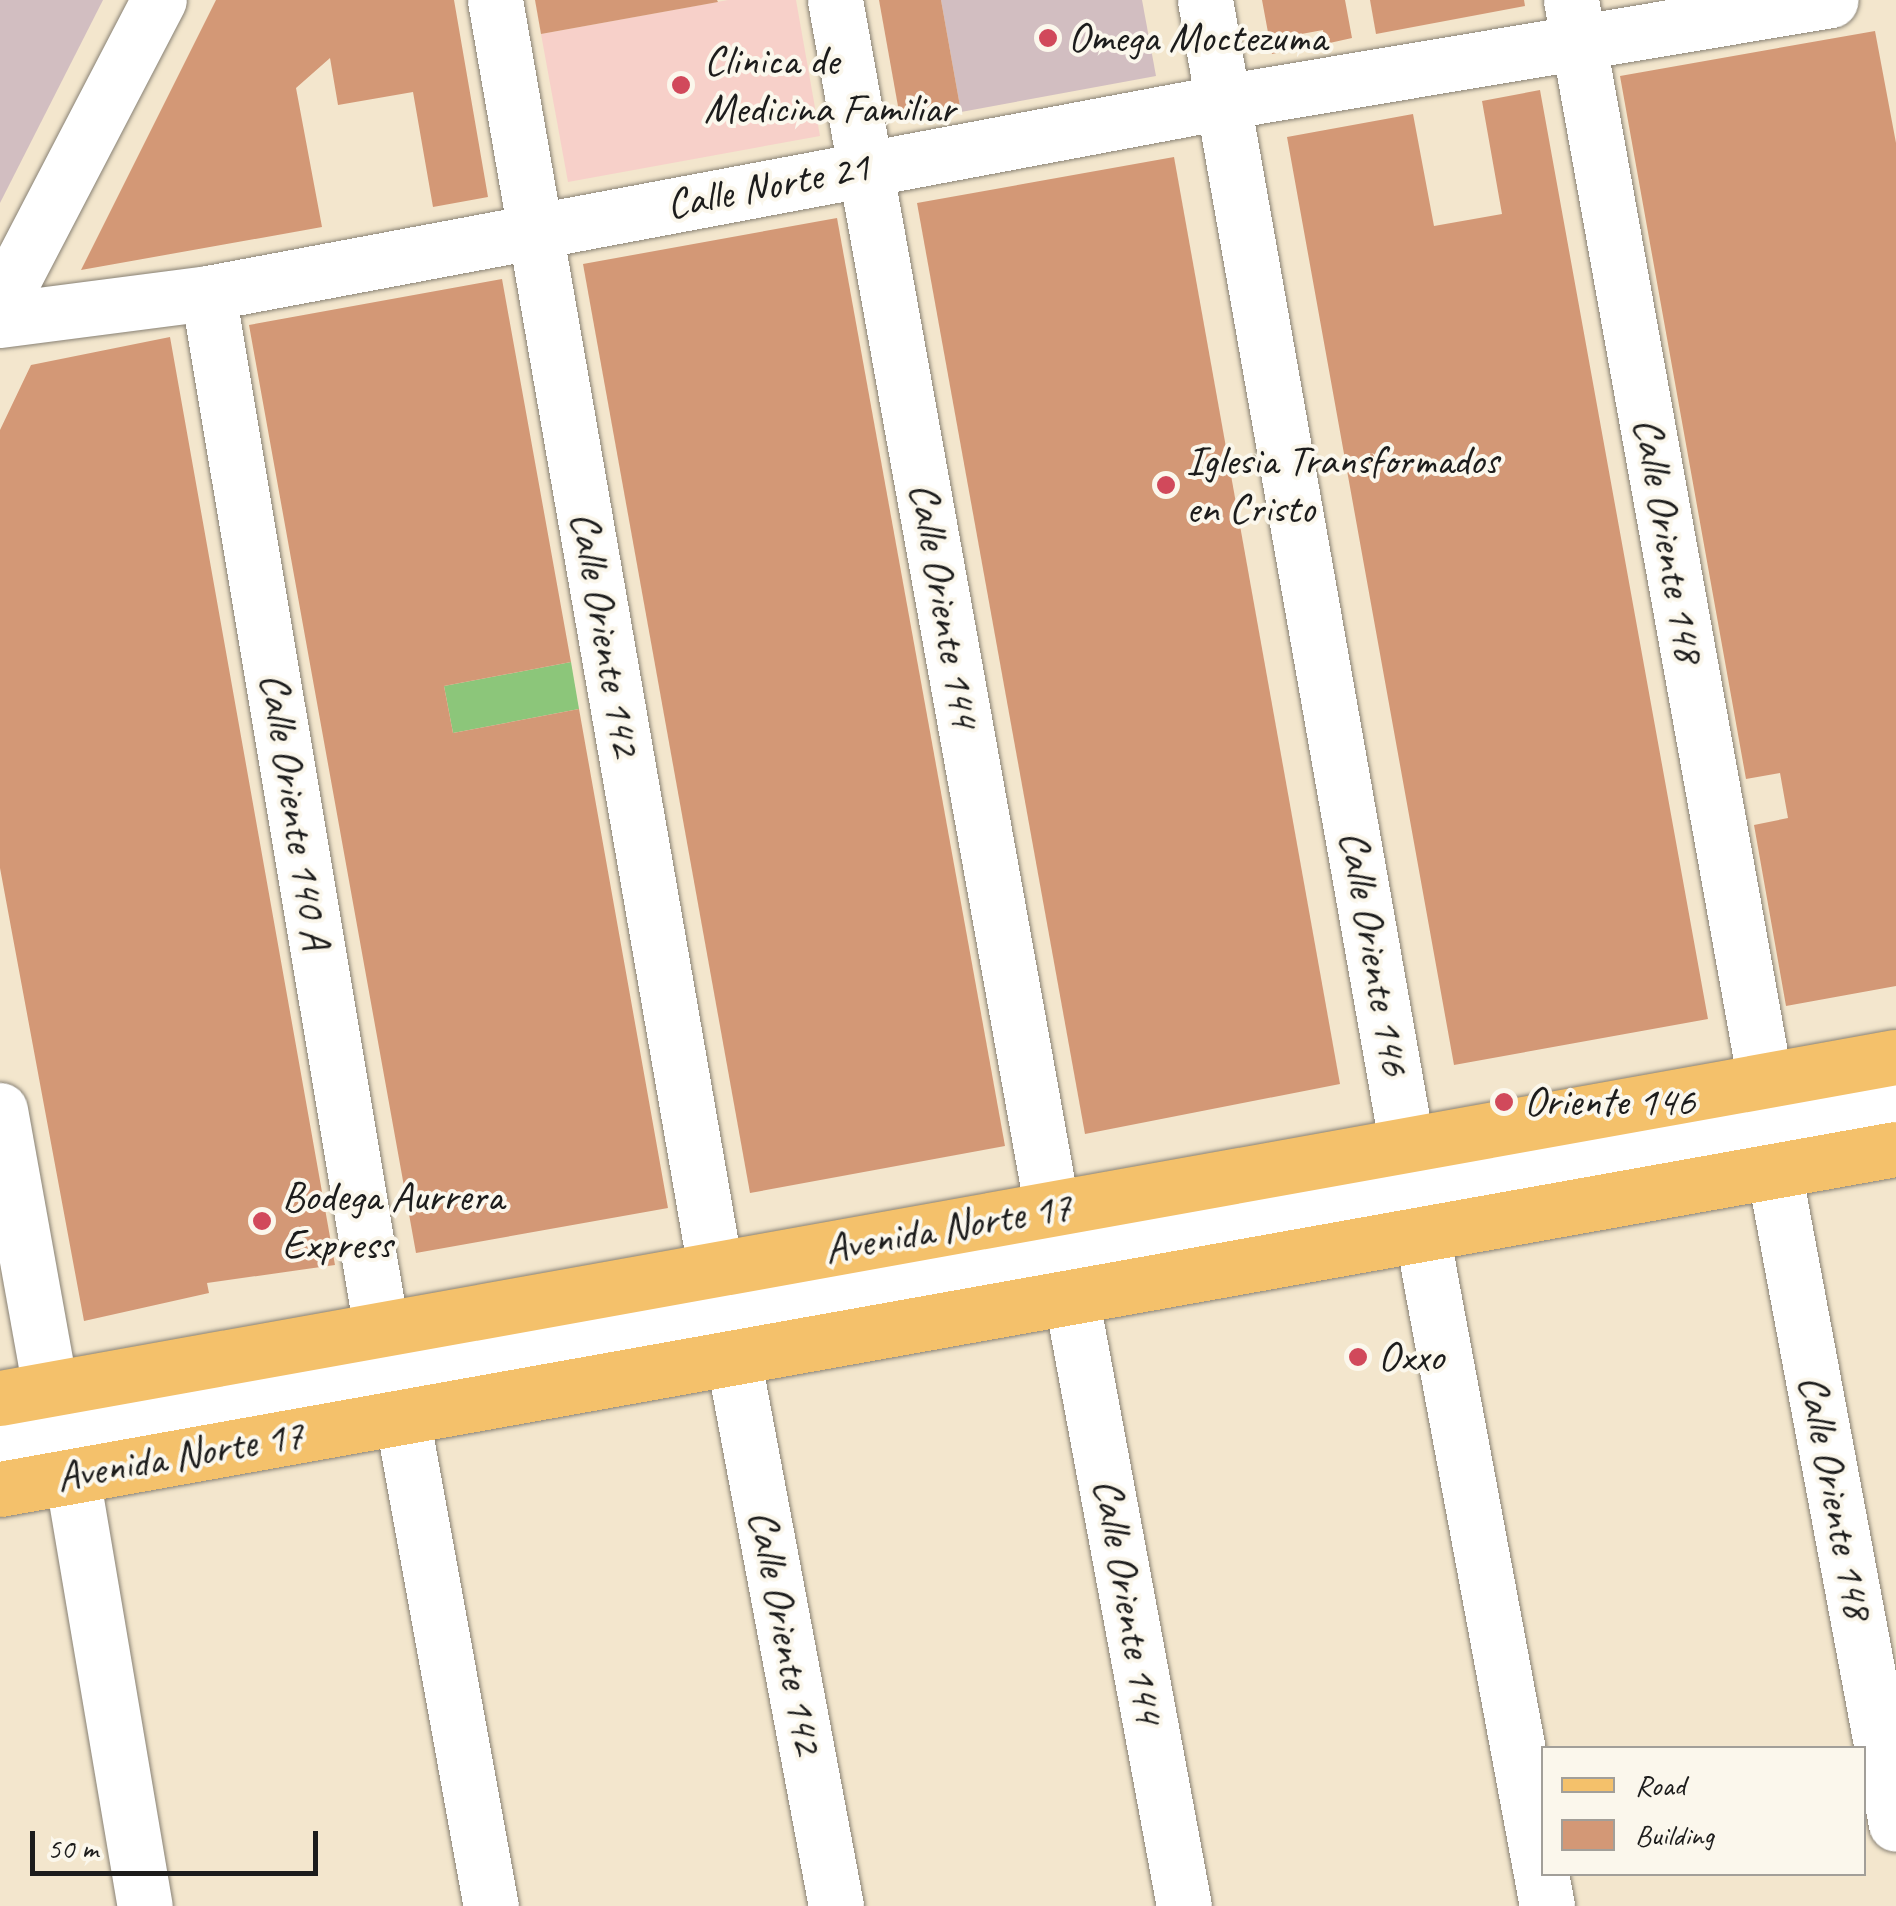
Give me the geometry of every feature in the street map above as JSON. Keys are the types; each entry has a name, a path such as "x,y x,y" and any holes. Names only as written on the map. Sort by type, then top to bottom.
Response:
{"main road":[{"name":"Avenida Norte 17","path":"0,1488 1071,1296 1415,1184 1765,1081 1896,1057"},
{"name":"Avenida Norte 17","path":"25,1393 1052,1210 1415,1184 1774,1171 1896,1149"}],"street":[{"path":"0,305 158,0"},
{"name":"Calle Oriente 142","path":"495,0 715,1268"},
{"name":"Calle Oriente 144","path":"836,0 1052,1210"},
{"name":"Calle Oriente 146","path":"1204,0 1541,1873"},
{"name":"Calle Norte 21","path":"0,320 208,293 1222,102 1574,22 1831,0"},
{"name":"Calle Oriente 148","path":"1574,22 1765,1081"},
{"name":"Calle Oriente 140 A","path":"208,293 381,1329"},
{"path":"0,1451 1415,1184 1896,1074"},
{"path":"0,1110 25,1393"},
{"path":"0,1417 1415,1184 1896,1110"},
{"name":"Calle Oriente 148","path":"1774,1171 1896,1824"},
{"name":"Calle Oriente 144","path":"1071,1296 1184,1906"},
{"name":"Calle Oriente 142","path":"734,1357 836,1906"},
{"path":"402,1417 492,1906"},
{"path":"72,1476 145,1906"},
{"name":"Calle Oriente 146","path":"1542,1876 1547,1906"}],"shaded area":[{"path":"0,0 103,0 0,203"},
{"name":"Clinica de Medicina Familiar","path":"728,0 796,0 820,136 568,182 541,34"},
{"name":"Omega Moctezuma","path":"941,0 1142,0 1156,76 961,112"}],"green space":[{"path":"571,662 579,709 453,733 444,686"}],"building":[{"path":"216,0 454,0 488,197 433,207 413,92 338,105 330,58 296,88 322,227 81,270"},
{"path":"535,0 717,0 718,2 541,34"},
{"path":"879,0 941,0 961,112 901,123"},
{"path":"1262,0 1345,0 1352,38 1325,44 1323,30 1296,35 1299,48 1272,54"},
{"path":"1370,0 1524,0 1525,6 1376,34"},
{"path":"1875,31 1896,143 1896,986 1786,1006 1754,825 1788,818 1780,773 1746,779 1620,76"},
{"path":"1540,90 1708,1019 1454,1065 1287,137 1413,114 1434,226 1502,214 1482,101"},
{"path":"1174,157 1340,1084 1085,1134 917,203"},
{"path":"837,218 1005,1146 750,1193 583,264"},
{"path":"502,279 571,662 444,686 453,733 579,709 668,1208 416,1253 249,325"},
{"path":"170,337 335,1265 207,1283 209,1293 84,1321 0,868 0,430 31,365"}],"place":[{"name":"Omega Moctezuma","path":"1048,38"},
{"name":"Clinica de Medicina Familiar","path":"681,85"},
{"name":"Iglesia Transformados en Cristo","path":"1166,485"},
{"name":"Oriente 146","path":"1504,1102"},
{"name":"Bodega Aurrera Express","path":"262,1221"},
{"name":"Oxxo","path":"1358,1357"}]}
